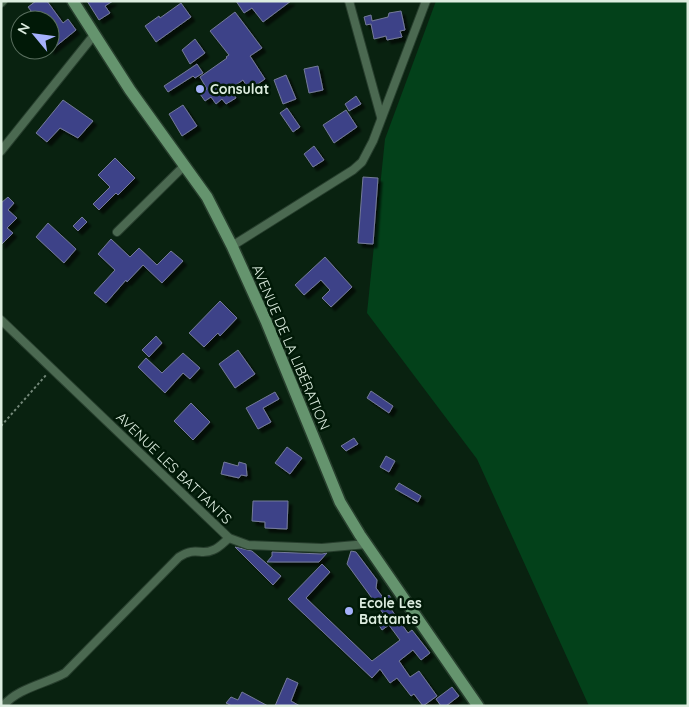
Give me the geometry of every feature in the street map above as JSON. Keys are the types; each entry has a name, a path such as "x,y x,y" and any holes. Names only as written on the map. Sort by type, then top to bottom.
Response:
{"street":[{"path":"349,1 381,117"},
{"path":"232,246 353,170 362,162 368,151 426,1"},
{"name":"AVENUE DE LA LIBÉRATION","path":"75,2 94,36 130,90 207,197 232,246 266,321 340,502 478,706"},
{"path":"1,151 94,36"},
{"path":"117,232 185,165"},
{"name":"AVENUE LES BATTANTS","path":"1,320 229,538 248,545 322,548 367,544"},
{"path":"3,706 16,694 54,680 65,673 179,556 188,551 206,552 213,550 229,538"}],"path":[{"path":"1,426 52,368"}],"green space":[{"path":"436,1 688,1 688,706 589,706 477,459 367,313 385,139"}],"building":[{"path":"36,1 47,1 54,10 30,10 28,7"},
{"path":"87,1 113,1 105,6 110,13 99,20"},
{"path":"236,1 291,1 263,22 252,8 244,13"},
{"path":"181,3 191,17 156,42 145,26"},
{"path":"401,11 405,30 400,31 402,37 387,40 386,36 374,39 371,24 366,25 364,17 371,15 372,21 388,17 389,13"},
{"path":"235,12 262,48 250,56 265,79 249,90 243,80 230,89 236,98 226,104 222,99 216,104 211,97 205,101 200,94 207,89 200,77 229,55 210,31"},
{"path":"60,19 63,23 68,19 76,30 60,43"},
{"path":"195,39 205,53 190,64 182,50"},
{"path":"197,64 203,73 195,78 193,76 168,92 164,86"},
{"path":"318,66 323,90 309,93 304,69"},
{"path":"286,75 296,99 283,104 274,80"},
{"path":"356,96 361,104 349,111 345,104"},
{"path":"63,100 93,121 78,138 60,128 47,142 36,133"},
{"path":"183,105 197,126 182,136 169,114"},
{"path":"287,108 300,127 293,132 280,113"},
{"path":"346,110 357,127 334,143 323,125"},
{"path":"314,146 324,160 313,167 304,154"},
{"path":"115,158 135,178 99,210 93,204 110,187 98,175"},
{"path":"363,177 378,178 373,244 358,243"},
{"path":"8,197 14,203 8,210 17,218 7,228 13,233 1,245 1,203"},
{"path":"82,217 87,222 78,231 73,226"},
{"path":"48,223 76,249 64,263 36,237"},
{"path":"111,239 130,257 139,248 157,265 171,251 183,261 162,283 143,265 127,282 126,280 106,303 94,293 115,270 98,254"},
{"path":"325,257 352,287 331,307 322,298 330,290 321,280 304,295 295,285"},
{"path":"220,301 237,318 220,336 218,333 204,347 189,333"},
{"path":"156,336 162,343 149,357 142,350"},
{"path":"238,350 255,374 235,388 219,364"},
{"path":"183,353 200,368 190,379 183,373 165,393 138,367 146,358 162,373"},
{"path":"371,391 393,406 389,413 367,398"},
{"path":"275,392 279,399 263,408 271,422 258,429 246,408"},
{"path":"191,403 210,422 193,440 174,421"},
{"path":"354,438 358,444 346,451 341,446"},
{"path":"287,447 302,458 290,474 275,463"},
{"path":"386,456 395,461 389,472 380,467"},
{"path":"224,462 238,466 239,462 246,464 247,476 241,475 239,478 221,474"},
{"path":"399,483 421,496 418,502 395,489"},
{"path":"253,501 288,501 287,529 265,528 265,522 252,521"},
{"path":"235,547 252,551 281,576 273,585"},
{"path":"351,551 356,552 377,580 376,588 384,599 389,595 393,601 388,605 408,633 412,630 430,653 421,660 413,650 399,661 410,677 419,671 437,696 423,706 414,694 411,696 397,678 390,683 380,669 372,678 288,599 322,564 330,572 306,598 372,661 400,640 389,625 382,630 377,622 385,616 347,564"},
{"path":"272,552 327,553 319,562 267,562 272,556"},
{"path":"287,678 298,683 291,701 300,706 275,706"},
{"path":"452,687 459,696 446,706 441,706 436,699"},
{"path":"242,692 268,706 232,706 226,703 231,697 238,700"}],"place":[{"name":"Consulat","path":"200,89"},
{"name":"Ecole Les Battants","path":"349,611"}]}
